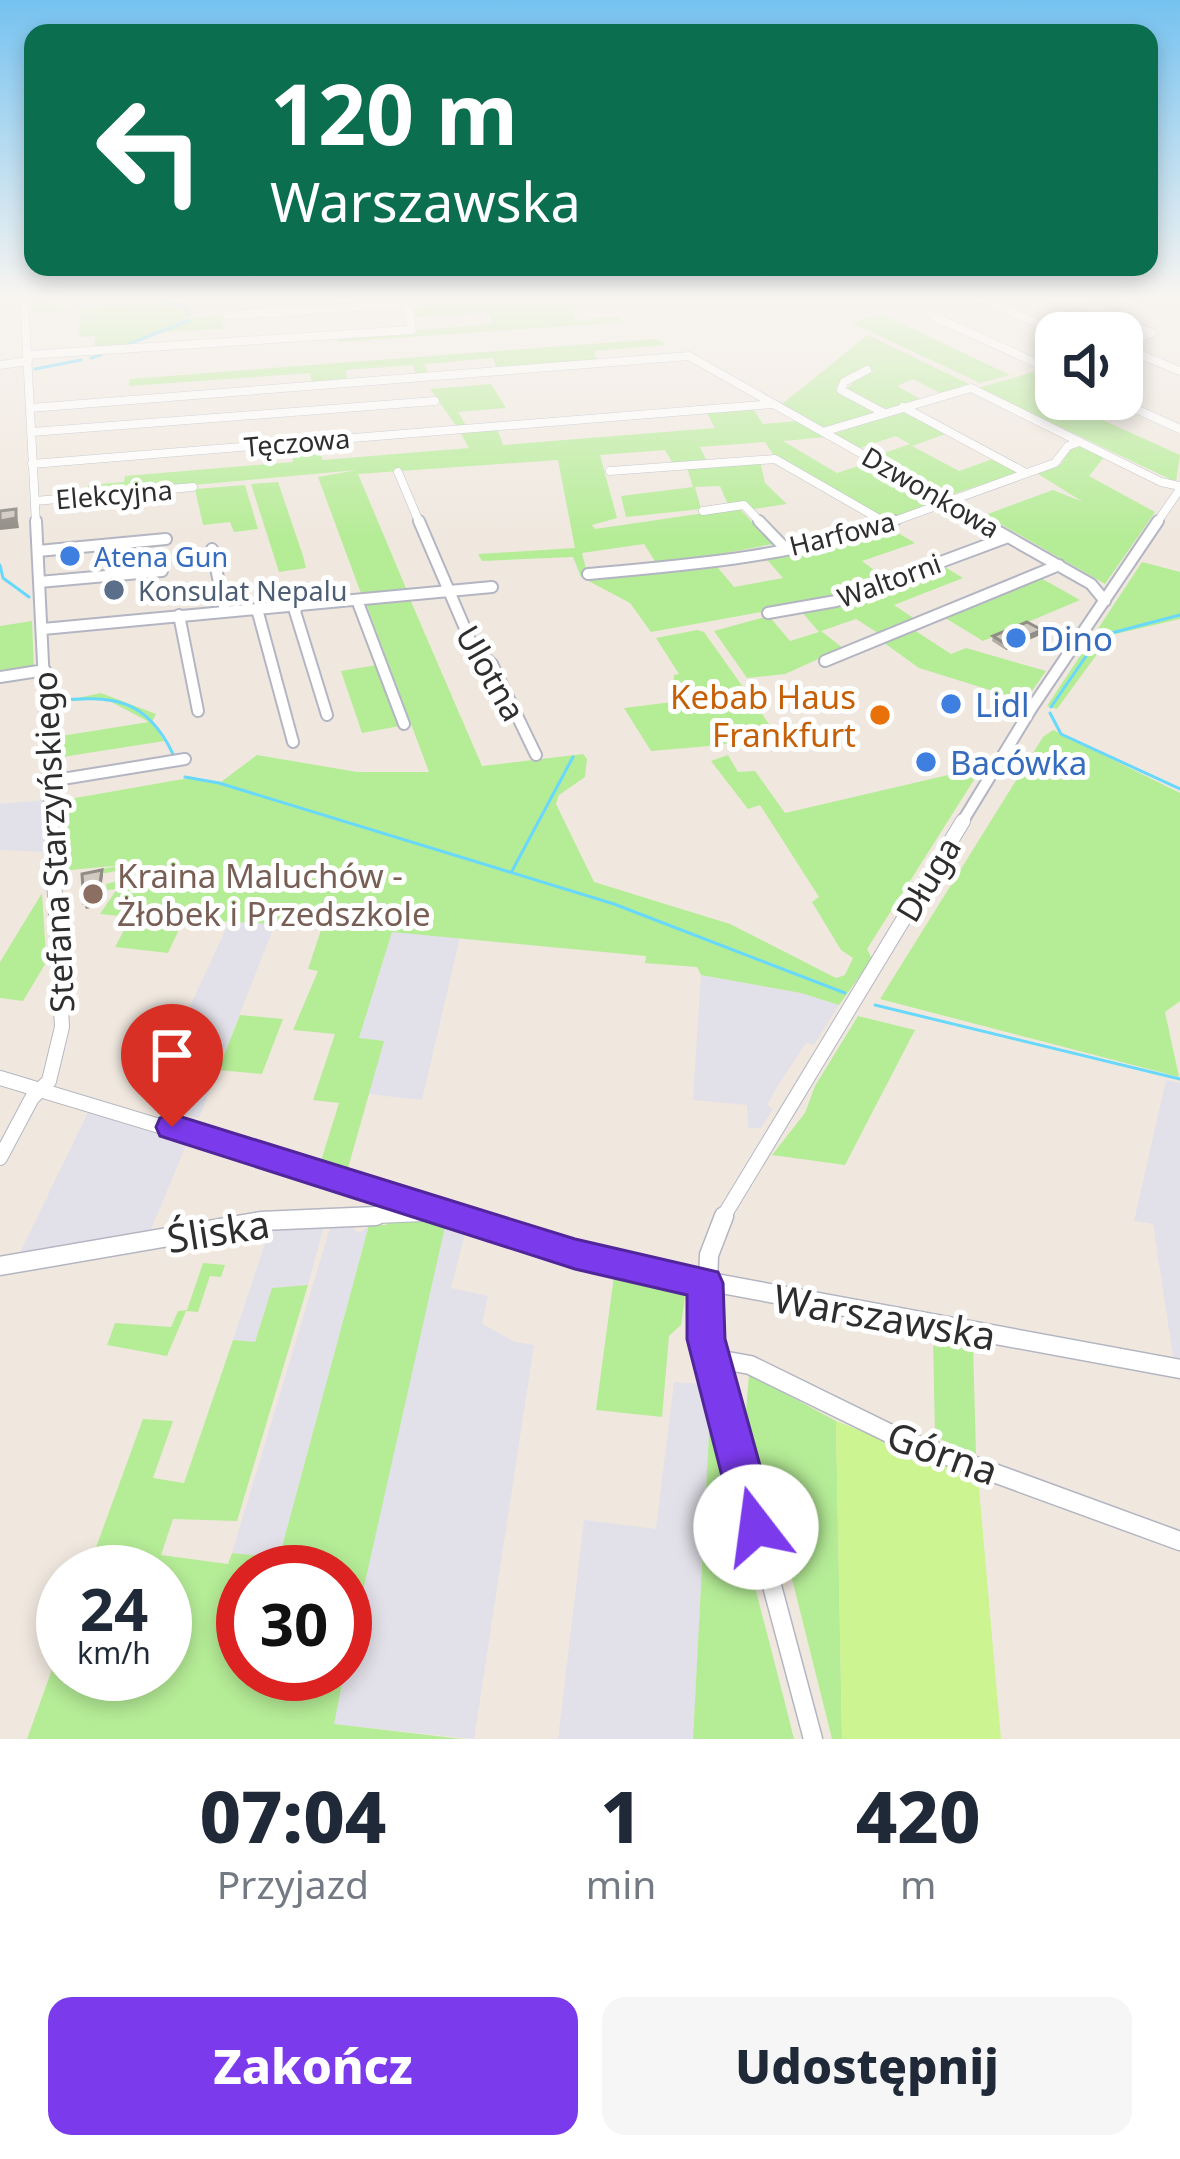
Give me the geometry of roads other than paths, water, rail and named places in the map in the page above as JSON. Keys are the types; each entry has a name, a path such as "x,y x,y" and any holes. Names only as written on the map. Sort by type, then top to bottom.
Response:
{"street":[{"name":"Stefana Starzyńskiego","path":"0,1158 49,1082 62,1027 28,377"},
{"name":"Dzwonkowa","path":"30,408 421,377"},
{"name":"Dzwonkowa","path":"727,377 1059,565 1096,587 1105,601"},
{"path":"853,377 841,390 884,413"},
{"path":"826,431 971,388 1180,488"},
{"path":"32,432 434,401"},
{"name":"Tęczowa","path":"32,464 776,404"},
{"path":"903,407 1026,473"},
{"path":"1143,412 1180,429"},
{"name":"Harfowa","path":"588,574 667,567 889,524 1058,462 1066,448 1079,442"},
{"path":"610,471 772,459 889,524"},
{"name":"Ulotna","path":"398,472 472,647 493,664 536,755"},
{"name":"Elekcyjna","path":"35,501 194,487"},
{"name":"Długa","path":"813,1739 710,1358 705,1283 719,1226 1033,706 1180,488"},
{"path":"703,511 744,505 784,547"},
{"name":"Waltorni","path":"768,614 836,601 1008,537"},
{"path":"38,551 166,539"},
{"path":"212,549 225,611"},
{"name":"Waltorni","path":"825,661 1059,565"},
{"path":"39,582 162,571"},
{"path":"43,628 492,587"},
{"path":"357,600 404,724"},
{"path":"293,605 327,715"},
{"path":"256,609 293,742"},
{"path":"179,616 198,711"},
{"path":"0,677 45,670"},
{"path":"50,782 185,760"},
{"name":"Warszawska","path":"0,1078 575,1254 705,1283 1180,1369"},
{"name":"Śliska","path":"0,1266 261,1220 424,1214 436,1209"},
{"name":"Górna","path":"710,1358 735,1358 868,1425 1180,1541"}],"waterway":[{"path":"0,565 3,578 29,597"},
{"path":"1051,707 1100,636 1180,615"},
{"path":"53,701 92,699 125,704 151,721 173,754"},
{"path":"1050,713 1061,734 1180,789"},
{"path":"512,871 573,757"},
{"path":"185,777 219,783 614,904 845,993"},
{"path":"875,1005 1180,1079"}],"place":[{"name":"Atena Gun","path":"70,556"},
{"name":"Konsulat Nepalu","path":"114,590"},
{"name":"Dino","path":"1016,638"},
{"name":"Lidl","path":"951,704"},
{"name":"Kebab Haus Frankfurt","path":"880,715"},
{"name":"Bacówka","path":"926,762"},
{"name":"Kraina Maluchów - Żłobek i Przedszkole","path":"93,894"}]}
